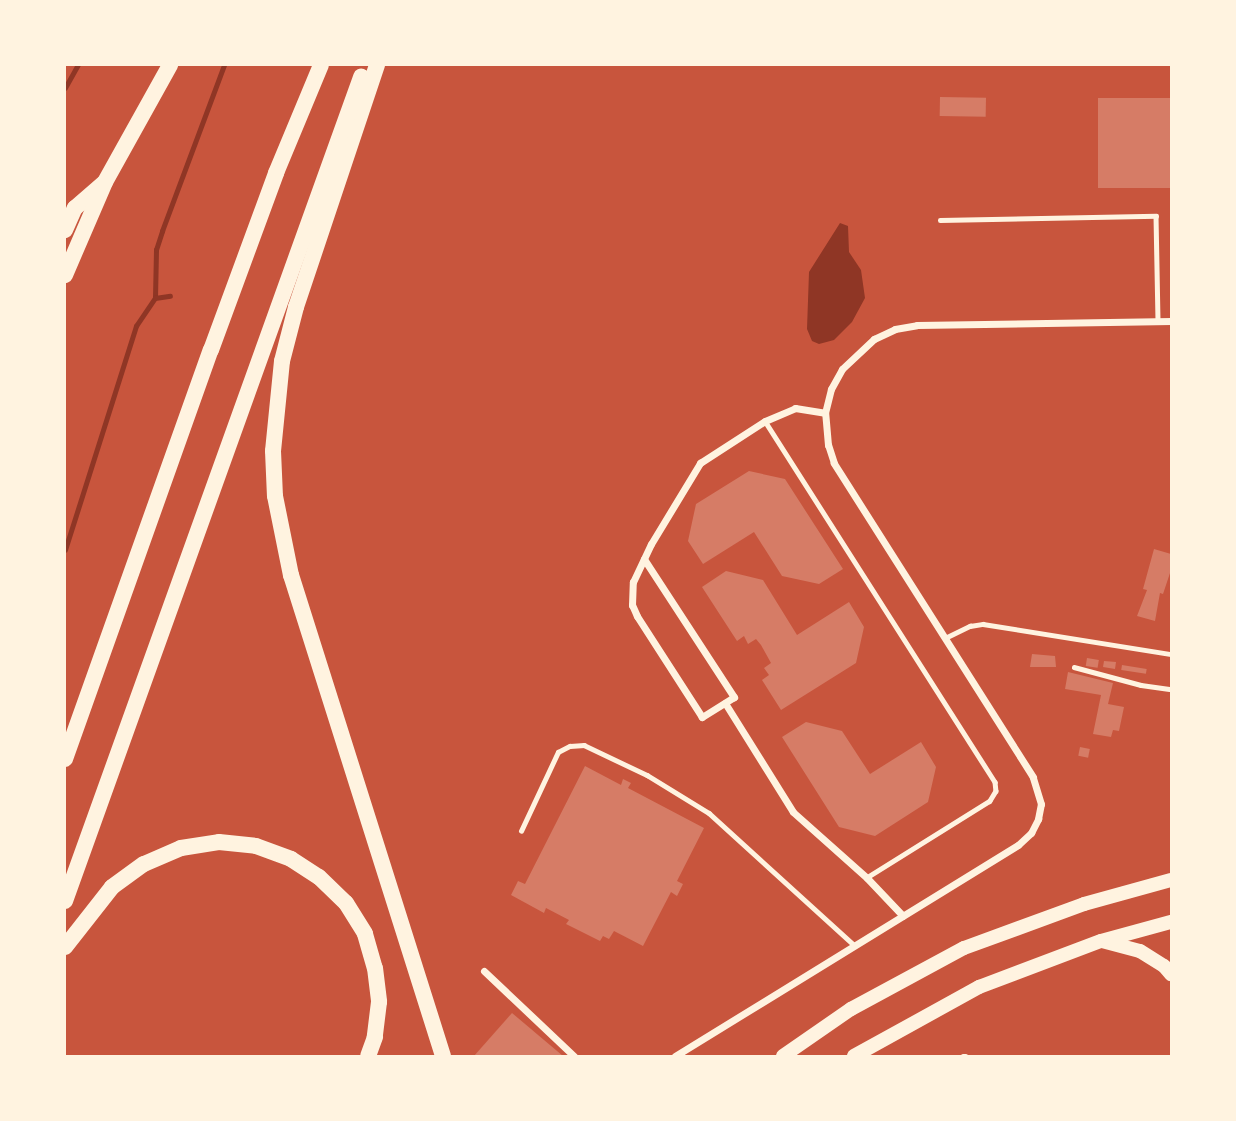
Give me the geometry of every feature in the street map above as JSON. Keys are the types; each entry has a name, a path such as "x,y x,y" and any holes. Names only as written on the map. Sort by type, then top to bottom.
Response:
{"highway":[{"path":"65,275 105,182 170,65"},
{"path":"65,759 276,173 321,65"},
{"path":"65,901 366,65"},
{"path":"377,65 296,307 282,360 273,451 275,496 291,575 443,1056"},
{"path":"65,229 75,208 105,182"},
{"path":"65,947 112,887 144,864 181,848 219,842 256,846 291,859 319,877 346,903 365,934 375,968 379,1002 375,1037 368,1056"}],"main road":[{"path":"783,1056 851,1009 964,948 1084,904 1171,880"},
{"path":"853,1056 931,1010 979,987 1101,941 1171,922"},
{"path":"1101,941 1140,951 1163,965 1171,974"}],"street":[{"path":"675,1056 1018,845 1031,833 1038,819 1041,804 1033,777 841,478 828,445 825,413 831,389 842,369 857,351 895,329 917,325 1171,321"},
{"path":"644,559 734,696 702,717 637,617 632,592 644,559 699,463 765,421 795,408 825,413"},
{"path":"725,703 793,812 867,878 903,916"},
{"path":"484,971 573,1056"}],"lane":[{"path":"940,220 1156,216 1158,321"},
{"path":"765,421 995,782 996,792 990,801 867,878"},
{"path":"944,638 970,626 983,624 1171,654"},
{"path":"1074,667 1142,685 1171,689"},
{"path":"521,831 558,752 570,746 584,745 648,775 709,813 855,946"}],"shaded area":[{"path":"840,223 848,226 849,252 861,270 865,298 852,322 834,340 819,344 812,341 807,329 809,272"}],"building":[{"path":"940,97 986,98 986,117 940,116"},
{"path":"1098,98 1171,98 1171,188 1098,188"},
{"path":"749,471 785,479 843,569 819,584 782,576 754,532 703,564 688,541 696,504"},
{"path":"1154,549 1171,554 1171,570 1163,594 1160,593 1155,621 1137,616 1147,590 1143,589"},
{"path":"726,571 763,580 797,635 849,602 864,627 856,663 781,710 762,680 769,675 764,668 771,663 761,645 756,639 748,644 744,636 737,641 702,587"},
{"path":"1032,654 1055,656 1056,667 1030,667"},
{"path":"1087,658 1099,660 1098,668 1086,666"},
{"path":"1104,661 1116,662 1115,669 1103,667"},
{"path":"1122,665 1147,669 1146,674 1121,670"},
{"path":"1068,672 1113,683 1108,704 1124,707 1119,731 1113,730 1111,737 1093,734 1101,695 1065,689"},
{"path":"806,722 842,731 870,774 921,742 936,767 928,802 875,836 839,827 782,737"},
{"path":"1080,747 1090,749 1088,758 1078,756"},
{"path":"585,766 621,785 623,779 631,783 628,788 704,828 677,881 683,884 677,896 671,892 643,946 614,931 609,939 603,936 600,941 566,924 569,920 546,908 544,913 511,895 518,881 525,884"},
{"path":"512,1013 563,1056 474,1056"}],"waterway":[{"path":"65,88 78,65"},
{"path":"155,298 156,250 224,65"},
{"path":"65,550 136,326 155,298 170,296"}]}
